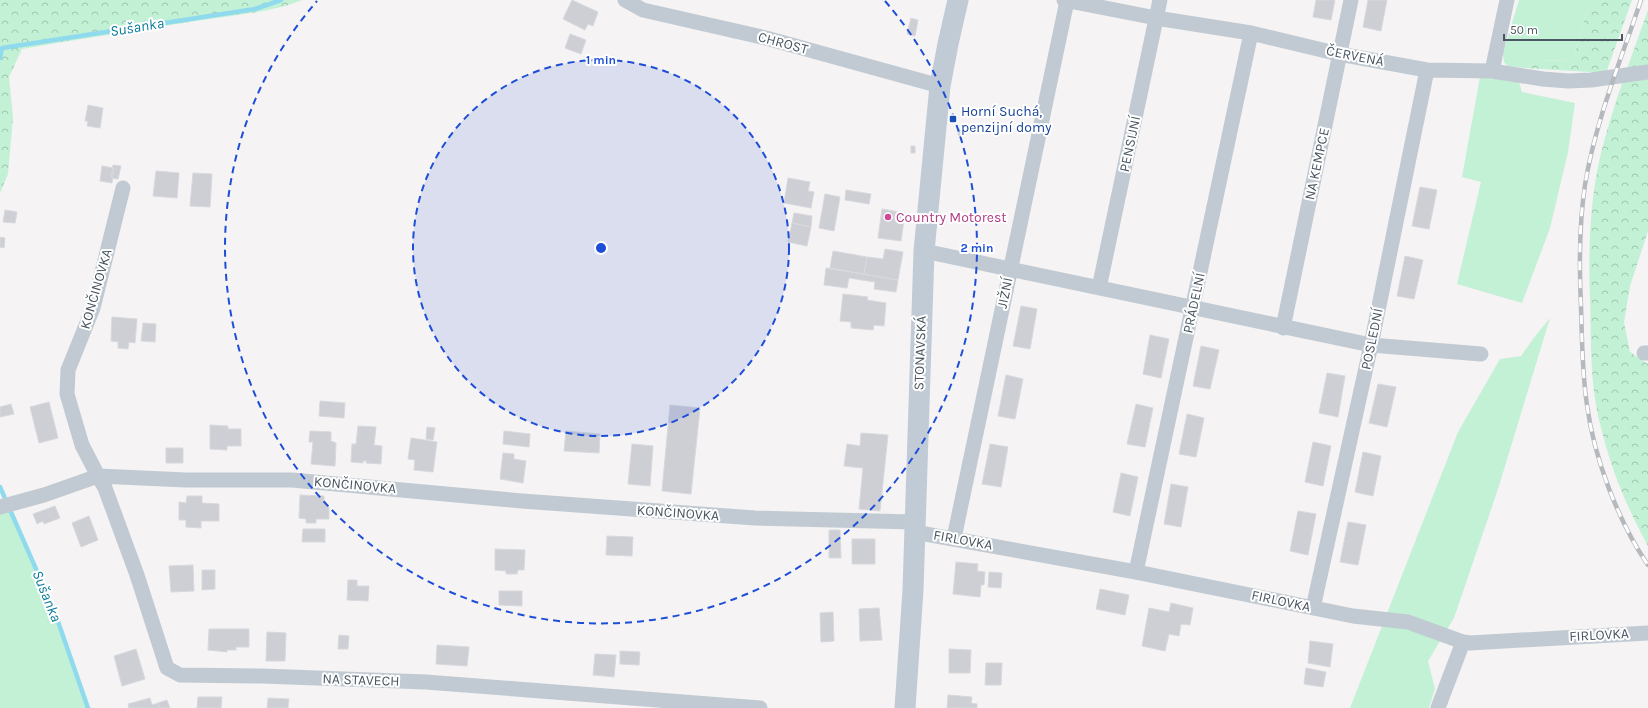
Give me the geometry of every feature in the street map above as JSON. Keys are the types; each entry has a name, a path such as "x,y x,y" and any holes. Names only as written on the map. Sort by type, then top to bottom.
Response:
{"main road":[{"name":"STONAVSKÁ","path":"905,708 914,590 914,527 924,251 940,86 958,0"}],"street":[{"name":"CHROST","path":"625,0 643,10 766,38 940,86"},
{"name":"ČERVENÁ","path":"1066,0 1156,18 1251,33 1339,54 1427,70 1492,71 1543,79 1568,81 1591,80 1648,72"},
{"name":"JIŽNÍ","path":"954,538 1066,0"},
{"name":"PENSIJNÍ","path":"1100,288 1160,0"},
{"name":"NA KEMPCE","path":"1283,328 1351,0"},
{"path":"1492,71 1508,0"},
{"name":"PRÁDELNÍ","path":"1136,572 1251,33"},
{"name":"POSLEDNÍ","path":"1313,608 1371,345 1427,70"},
{"name":"KONČINOVKA","path":"123,188 93,308 68,370 67,394 82,445 98,476 186,480 292,480 522,501 755,518 914,527"},
{"path":"924,251 1009,270 1193,307 1283,328 1371,345 1480,354"},
{"path":"6,506 44,495 98,476"},
{"name":"NA STAVECH","path":"98,476 105,488 137,575 167,668 180,675 262,676 426,682 760,708"},
{"name":"FIRLOVKA","path":"914,527 954,538 1136,572 1353,616 1408,622 1463,642 1470,643 1648,632"},
{"path":"1438,708 1463,642"}],"green space":[{"path":"0,0 302,0 281,7 257,12 22,49 9,77 13,117 8,174 0,193"},
{"path":"1519,0 1590,0 1573,60 1538,61 1525,68 1508,66 1504,62 1503,53"},
{"path":"1590,0 1632,0 1606,73 1525,68 1538,61 1573,60"},
{"path":"1648,10 1648,231 1630,286 1624,322 1630,352 1648,364 1648,546 1616,478 1596,405 1592,365 1589,257 1593,197 1600,158 1625,74"},
{"path":"1480,77 1519,82 1522,92 1575,103 1568,152 1550,228 1522,303 1457,284 1481,182 1462,177"},
{"path":"1550,318 1498,489 1454,618 1428,661 1435,689 1429,708 1350,708 1458,432 1500,359 1521,356"},
{"path":"9,507 54,610 88,708 0,708 0,510"}],"building":[{"path":"572,0 598,12 593,26 588,24 585,30 563,19"},
{"path":"1316,0 1335,0 1331,20 1313,17"},
{"path":"1368,0 1387,0 1381,31 1363,27"},
{"path":"911,18 918,20 915,36 907,34"},
{"path":"570,34 586,40 581,54 565,48"},
{"path":"88,105 103,108 100,128 87,126 88,121 85,121"},
{"path":"959,129 963,129 962,136 958,135"},
{"path":"911,146 915,146 915,153 911,153"},
{"path":"113,165 121,166 118,179 111,178"},
{"path":"102,166 114,168 112,183 100,181"},
{"path":"156,171 179,173 177,198 153,196"},
{"path":"193,173 212,174 210,207 190,206"},
{"path":"788,178 810,182 808,191 814,192 811,208 784,203"},
{"path":"1420,187 1437,190 1429,229 1412,226"},
{"path":"846,190 871,194 869,204 845,200"},
{"path":"825,194 840,197 834,231 819,228"},
{"path":"882,209 905,213 901,241 878,238"},
{"path":"5,210 17,212 15,223 3,222"},
{"path":"794,213 812,216 811,227 792,223"},
{"path":"792,223 811,227 807,246 788,242"},
{"path":"0,237 5,238 4,248 0,247"},
{"path":"885,249 903,252 898,280 864,274 867,257 883,259"},
{"path":"833,251 867,257 864,274 830,268"},
{"path":"1405,256 1423,260 1414,299 1397,296"},
{"path":"826,268 898,280 896,292 874,289 875,282 849,278 847,288 824,285"},
{"path":"843,294 868,297 867,300 886,303 884,326 874,325 873,330 851,328 851,322 840,321"},
{"path":"1021,306 1037,309 1030,349 1013,346"},
{"path":"112,317 137,319 135,343 129,342 128,349 118,348 118,342 111,341"},
{"path":"143,323 156,324 155,342 141,341"},
{"path":"1150,335 1169,339 1161,378 1143,374"},
{"path":"1201,346 1219,350 1210,389 1193,386"},
{"path":"1327,373 1345,376 1338,417 1319,413"},
{"path":"1006,375 1023,379 1015,419 998,416"},
{"path":"1378,384 1396,387 1387,427 1369,423"},
{"path":"320,401 345,403 344,418 319,416"},
{"path":"49,402 58,438 39,443 30,407"},
{"path":"11,404 14,414 0,417 0,407"},
{"path":"1136,404 1153,408 1145,447 1127,444"},
{"path":"670,405 700,408 691,494 662,491"},
{"path":"1187,414 1204,418 1196,457 1179,454"},
{"path":"210,425 228,426 228,429 241,429 241,446 227,446 227,450 210,449"},
{"path":"358,426 376,427 374,445 382,446 381,464 366,463 367,461 363,461 363,463 351,462 352,444 356,444"},
{"path":"427,427 435,428 433,440 426,439"},
{"path":"310,431 331,432 331,441 336,443 335,466 311,464 313,442 309,442"},
{"path":"504,431 530,434 529,447 503,444"},
{"path":"566,431 600,434 599,453 564,451"},
{"path":"861,433 888,435 880,511 859,509 863,468 844,466 847,444 860,446"},
{"path":"411,438 437,442 433,472 414,470 415,460 408,459"},
{"path":"1313,442 1331,446 1323,486 1305,482"},
{"path":"632,444 653,446 650,486 628,484"},
{"path":"990,444 1008,447 1001,487 982,484"},
{"path":"166,448 183,448 183,463 166,463"},
{"path":"1363,452 1381,456 1373,496 1355,492"},
{"path":"503,453 514,454 514,459 526,461 523,483 500,479"},
{"path":"1121,473 1138,477 1130,516 1113,512"},
{"path":"1171,484 1188,487 1181,527 1164,524"},
{"path":"300,495 324,496 324,503 327,504 327,507 329,507 329,519 316,519 316,523 306,523 306,519 299,518"},
{"path":"187,496 202,496 202,503 219,504 219,521 201,521 201,528 186,527 186,520 179,520 179,502 186,503"},
{"path":"55,506 60,518 44,524 43,521 37,524 33,514"},
{"path":"1298,511 1316,514 1308,555 1290,551"},
{"path":"89,516 98,540 81,547 72,523"},
{"path":"1348,522 1366,525 1358,565 1340,562"},
{"path":"303,529 325,529 325,542 302,542"},
{"path":"829,530 840,530 841,558 829,558"},
{"path":"607,536 633,537 632,556 606,555"},
{"path":"852,539 875,539 875,564 852,564"},
{"path":"495,549 525,550 524,570 518,570 517,574 506,574 506,571 495,570"},
{"path":"956,562 978,564 977,571 985,572 984,585 981,585 980,597 953,594"},
{"path":"193,565 194,591 171,592 169,566"},
{"path":"202,570 215,570 215,589 202,590"},
{"path":"989,572 1002,573 1001,588 988,587"},
{"path":"348,580 357,580 357,586 369,586 368,601 347,600"},
{"path":"1100,589 1129,595 1125,615 1096,609"},
{"path":"499,591 522,591 522,606 499,605"},
{"path":"1171,603 1193,608 1190,625 1181,624 1179,636 1169,634 1165,651 1142,646 1149,608 1169,612"},
{"path":"879,608 882,640 860,641 859,609"},
{"path":"833,612 834,641 821,642 820,613"},
{"path":"209,629 249,629 249,647 236,647 236,650 227,650 227,652 208,650"},
{"path":"267,632 286,633 285,661 266,661"},
{"path":"339,635 349,636 348,649 338,649"},
{"path":"1310,641 1333,644 1330,667 1308,663"},
{"path":"437,645 469,647 467,666 436,664"},
{"path":"136,649 145,679 122,686 114,656"},
{"path":"949,649 971,650 970,673 949,673"},
{"path":"620,651 640,652 639,665 620,664"},
{"path":"595,654 616,655 614,677 593,675"},
{"path":"986,663 1002,663 1001,685 985,685"},
{"path":"1306,668 1326,672 1323,687 1304,684"},
{"path":"948,695 972,697 971,703 977,704 977,708 947,708"},
{"path":"198,697 222,697 221,708 197,708"},
{"path":"150,698 152,705 158,703 160,708 129,708 128,704"},
{"path":"268,698 289,699 288,708 267,708"},
{"path":"167,700 170,708 160,708 158,703"}],"waterway":[{"name":"Sušanka","path":"0,58 2,48 255,9 281,0"},
{"name":"Sušanka","path":"0,487 54,610 88,708"}],"railway":[{"path":"1641,0 1609,91 1589,161 1582,215 1580,275 1582,356 1590,425 1601,467 1617,509 1637,548 1648,565"}],"place":[{"name":"Horní Suchá, penzijní domy","path":"953,119"},
{"name":"Country Motorest","path":"888,217"}]}
